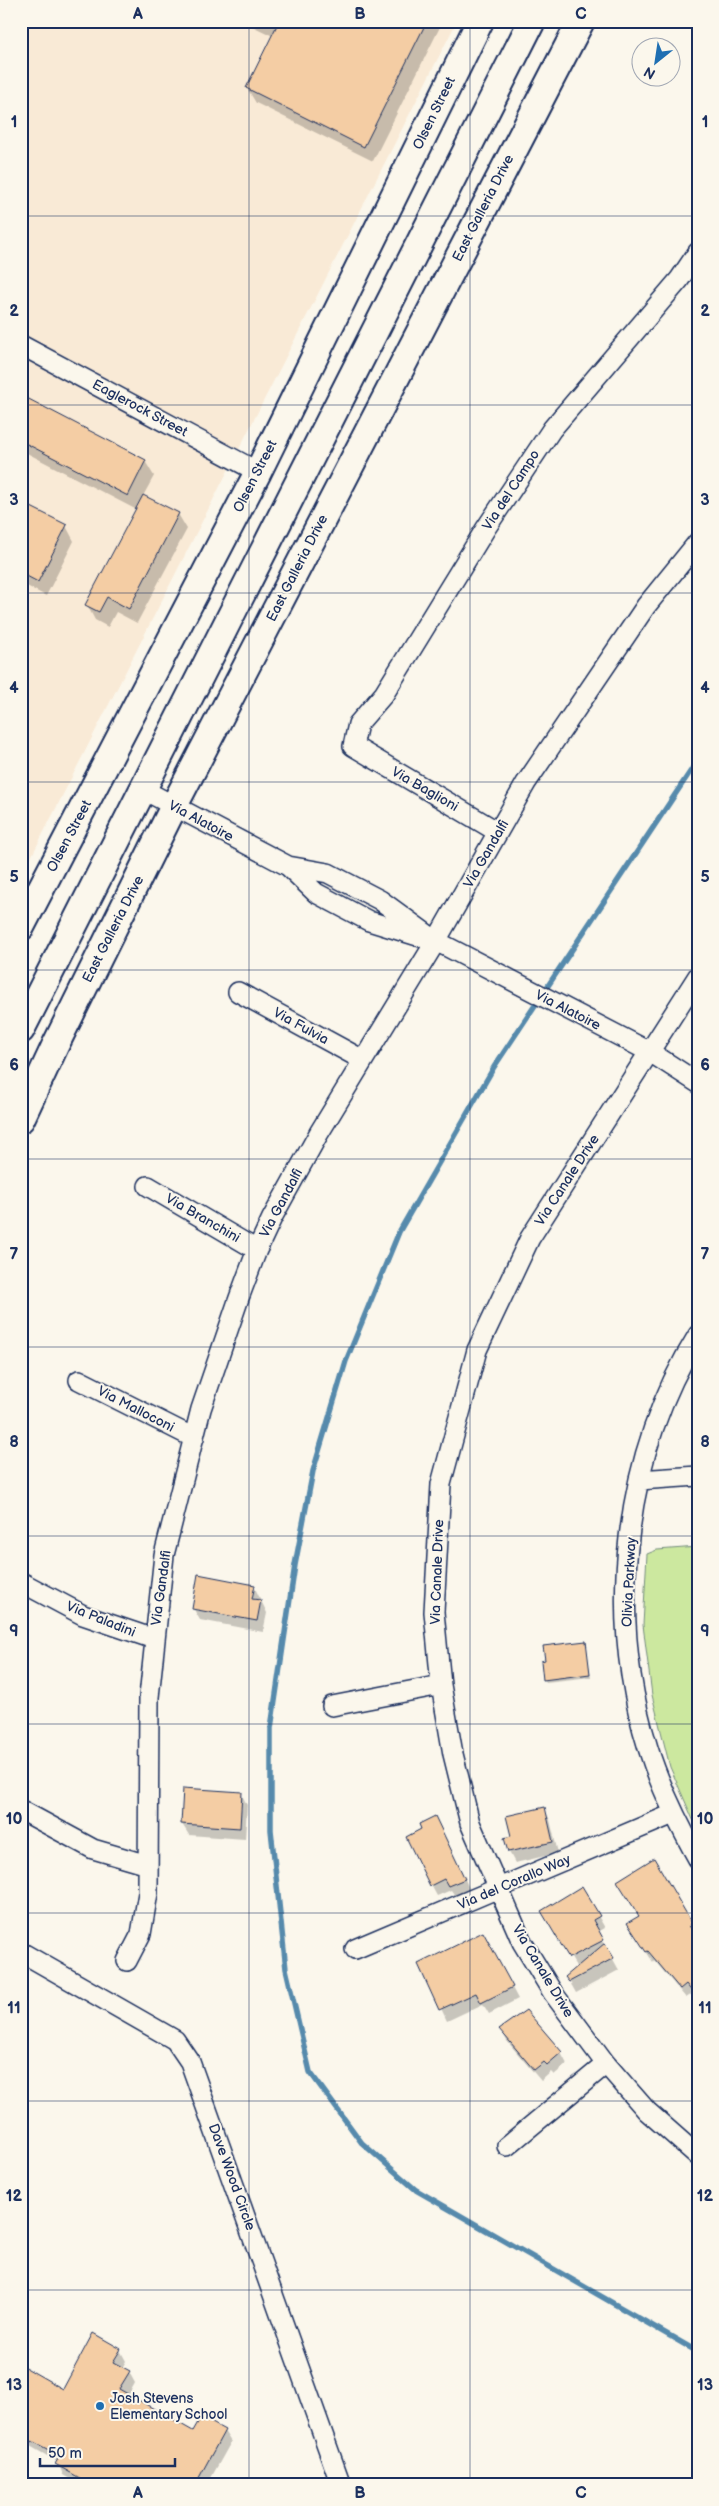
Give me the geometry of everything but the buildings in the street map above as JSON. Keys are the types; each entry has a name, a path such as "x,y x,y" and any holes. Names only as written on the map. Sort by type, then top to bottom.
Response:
{"main road":[{"name":"Olsen Street","path":"21,926 258,472 480,21"},
{"path":"21,1030 532,21"},
{"name":"East Galleria Drive","path":"21,1119 55,1046 174,806 581,21"}],"street":[{"name":"Via del Campo","path":"353,746 358,724 384,694 486,528 552,429 679,280 698,252"},
{"name":"Eaglerock Street","path":"21,345 258,472"},
{"name":"Via Gandalfi","path":"127,1961 141,1934 148,1894 149,1697 164,1555 201,1409 238,1298 257,1250 272,1218 314,1142 436,942 526,783 646,606 698,542"},
{"name":"Via Baglioni","path":"353,746 498,832"},
{"name":"Via Alatoire","path":"142,789 288,866 316,893 369,921 436,942 650,1052 698,1083"},
{"name":"Via Canale Drive","path":"698,976 530,1238 477,1350 441,1484 434,1612 441,1685 453,1754 470,1823 522,1942 553,1993 606,2064 647,2111 698,2156"},
{"name":"Via Fulvia","path":"238,992 363,1060"},
{"name":"Via Branchini","path":"148,1186 257,1250"},
{"name":"Olivia Parkway","path":"698,1335 681,1365 655,1427 639,1480 627,1560 625,1605 627,1650 648,1748 673,1814 698,1859"},
{"name":"Via Malloconi","path":"79,1380 194,1438"},
{"path":"639,1480 698,1476"},
{"name":"Via Paladini","path":"21,1582 83,1615 154,1639"},
{"path":"332,1706 441,1685"},
{"path":"21,1810 93,1849 148,1865"},
{"name":"Via del Corallo Way","path":"355,1949 498,1890 673,1814"},
{"name":"Dave Wood Circle","path":"21,1952 175,2040 190,2062 341,2485"},
{"path":"507,2146 606,2064"}],"shaded area":[{"path":"21,21 457,21 21,877"}],"green space":[{"path":"698,1547 698,1831 670,1767 652,1695 643,1625 647,1554 657,1550"}],"waterway":[{"path":"698,760 494,1067 399,1232 346,1361 313,1471 295,1565 271,1728 271,1830 286,1969 310,2072 362,2143 416,2190 698,2352"}],"place":[{"name":"Josh Stevens Elementary School","path":"100,2406"}]}
